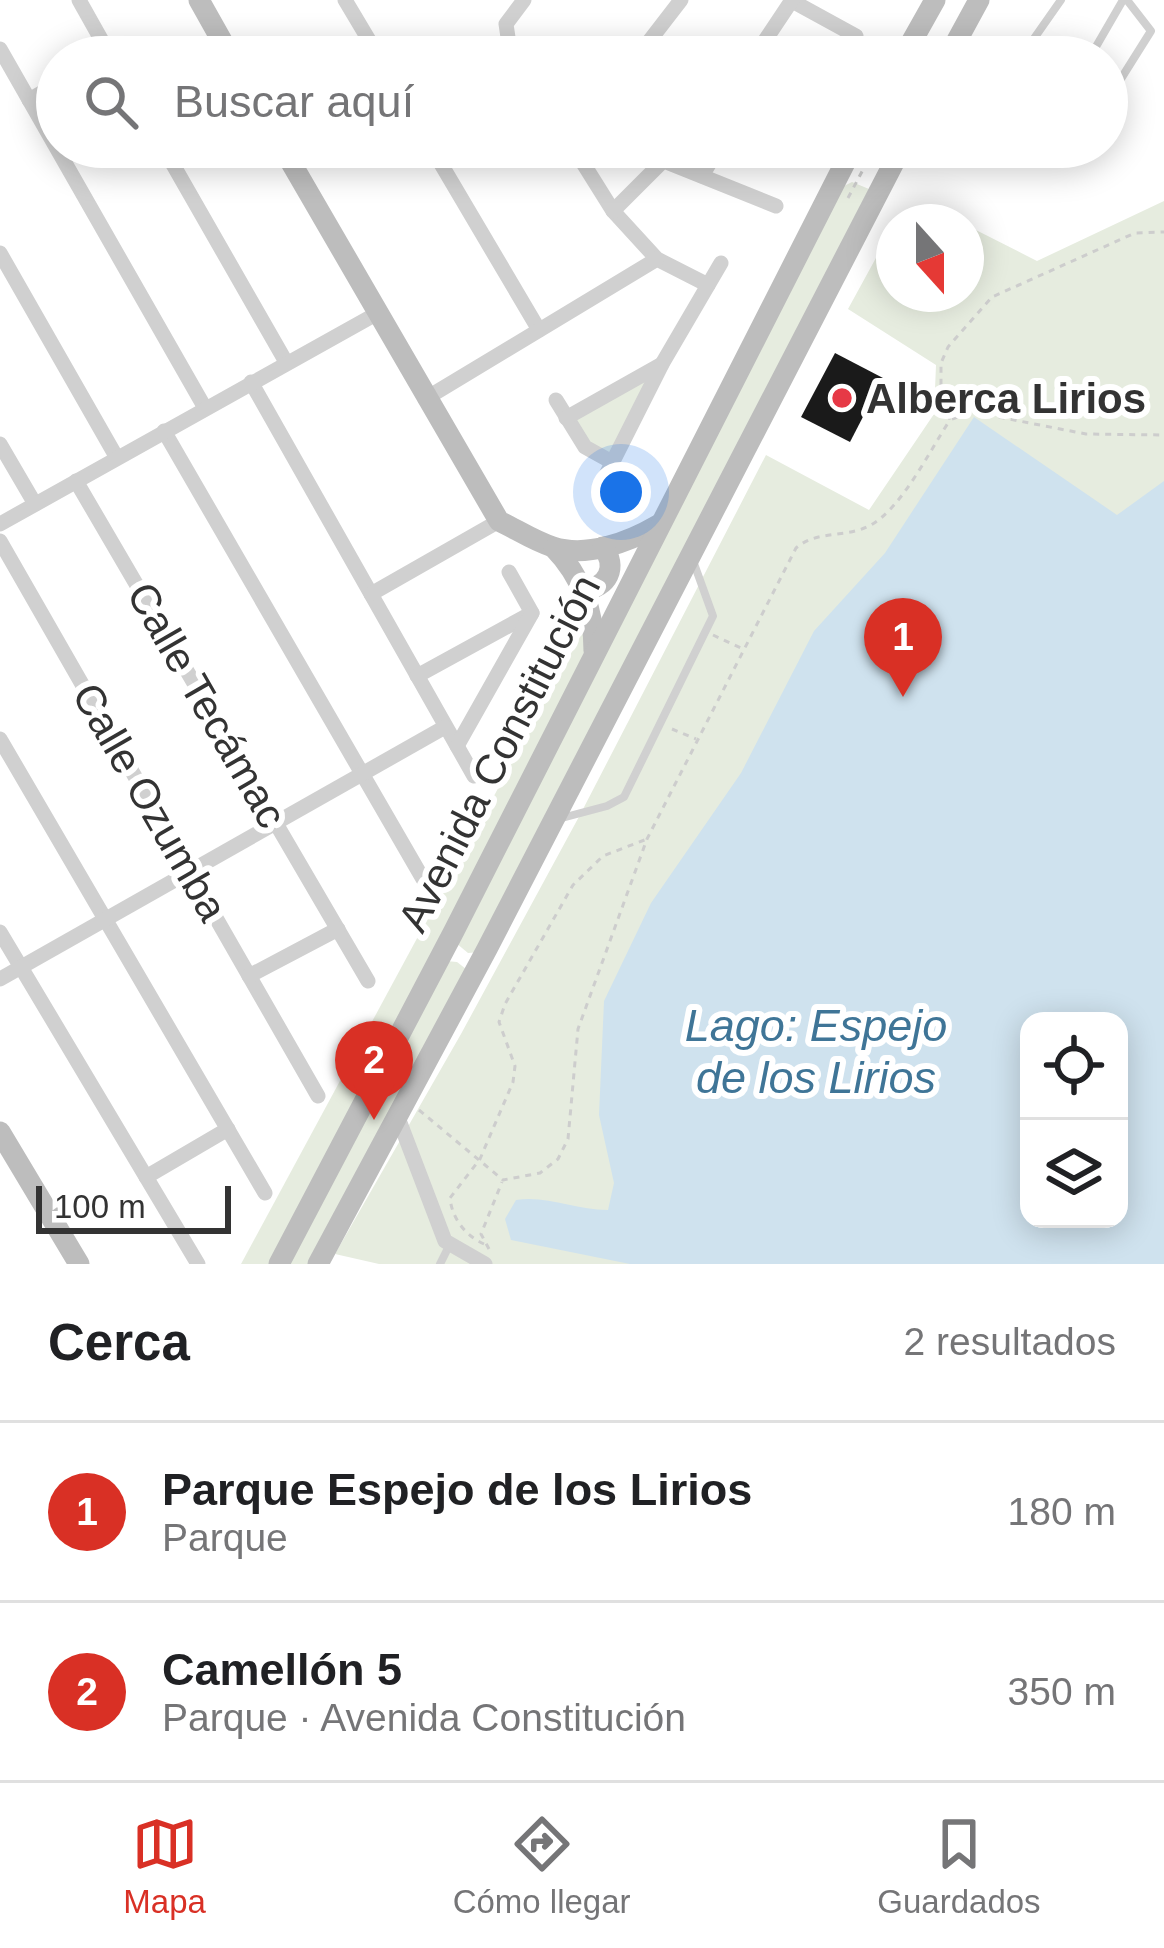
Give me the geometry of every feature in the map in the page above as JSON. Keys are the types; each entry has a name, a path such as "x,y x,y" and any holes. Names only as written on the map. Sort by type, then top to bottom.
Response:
{"main road":[{"path":"914,36 934,0"},
{"path":"959,36 979,0"},
{"path":"206,2 221,36"},
{"path":"294,168 499,521 554,548 603,547 658,525"},
{"name":"Avenida Constitución","path":"279,1264 844,168"},
{"path":"318,1264 470,982 891,168"},
{"path":"830,194 860,180 871,188 869,213"},
{"path":"583,590 601,585 609,575 610,557 603,547"},
{"path":"554,548 583,590 592,620 593,652"},
{"path":"454,931 462,952 472,955 487,949"},
{"path":"436,965 458,961 470,982"},
{"path":"0,1132 79,1264"}],"street":[{"path":"79,0 98,36"},
{"path":"345,0 366,36"},
{"path":"507,36 506,24 524,0"},
{"path":"653,36 681,0"},
{"path":"768,36 792,0 854,36"},
{"path":"0,50 36,112"},
{"path":"29,100 36,96"},
{"path":"68,168 205,408"},
{"path":"175,168 286,362"},
{"path":"443,168 539,330"},
{"path":"586,168 613,211 657,260 708,285"},
{"path":"613,211 656,168"},
{"path":"683,168 776,206"},
{"path":"702,176 706,168"},
{"path":"0,253 117,458"},
{"path":"425,398 657,260"},
{"path":"601,485 662,364 721,262"},
{"path":"0,524 376,314"},
{"path":"566,418 662,364"},
{"path":"251,382 474,776"},
{"path":"556,400 585,447 612,463"},
{"path":"164,431 423,879"},
{"path":"0,444 35,504"},
{"name":"Calle Tecámac","path":"76,481 368,981"},
{"path":"371,594 499,521"},
{"name":"Calle Ozumba","path":"0,541 318,1096"},
{"path":"509,572 532,613"},
{"path":"417,676 532,613"},
{"path":"457,746 532,613"},
{"path":"0,979 445,727"},
{"path":"0,739 265,1192"},
{"path":"249,976 338,929"},
{"path":"0,932 197,1264"},
{"path":"400,1108 434,1220 450,1245 493,1262"},
{"path":"146,1177 228,1129"}],"lane":[{"path":"1036,36 1061,0"},
{"path":"1103,36 1125,0 1151,31 1128,68"},
{"path":"551,821 624,797 713,616 690,554"},
{"path":"440,1264 450,1245"}],"path":[{"path":"950,420 941,363 948,347 992,297 1135,233 1164,232"},
{"path":"503,1180 539,1172 557,1159 568,1138 578,1029 647,839 796,548 815,537 855,532 874,524 914,476 950,420 967,413 1085,434 1164,434"},
{"path":"705,632 744,650"},
{"path":"660,724 698,740"},
{"path":"484,1244 469,1237 450,1198 480,1160 514,1082 515,1066 499,1022 505,1004 573,886 603,856 647,839"},
{"path":"400,1108 418,1109 503,1180"},
{"path":"493,1262 481,1234 503,1180"}],"shaded area":[{"path":"852,182 869,189 481,952 468,953 456,943 844,186"},
{"name":"Lago: Espejo de los Lirios","path":"1164,201 1164,1264 379,1264 335,1254 581,813 766,455 869,510 934,414 936,365 848,309 876,258 876,312 984,312 984,234 1037,261"},
{"path":"656,371 611,459 587,446 571,417"},
{"path":"588,622 590,651 275,1264 241,1264"},
{"path":"446,961 466,969 317,1264 280,1264"}],"water":[{"name":"Lago: Espejo de los Lirios","path":"974,417 1117,515 1164,481 1164,1264 630,1264 511,1240 505,1219 516,1200 608,1210 614,1183 599,1115 604,1001 651,903 741,773 814,631 885,553"}],"building":[{"name":"Alberca Lirios","path":"835,353 883,378 850,442 801,417"}],"place":[{"name":"Alberca Lirios","path":"842,398"},
{"name":"Parque Espejo de los Lirios","path":"903,697"},
{"name":"Camellón 5","path":"374,1120"}]}
